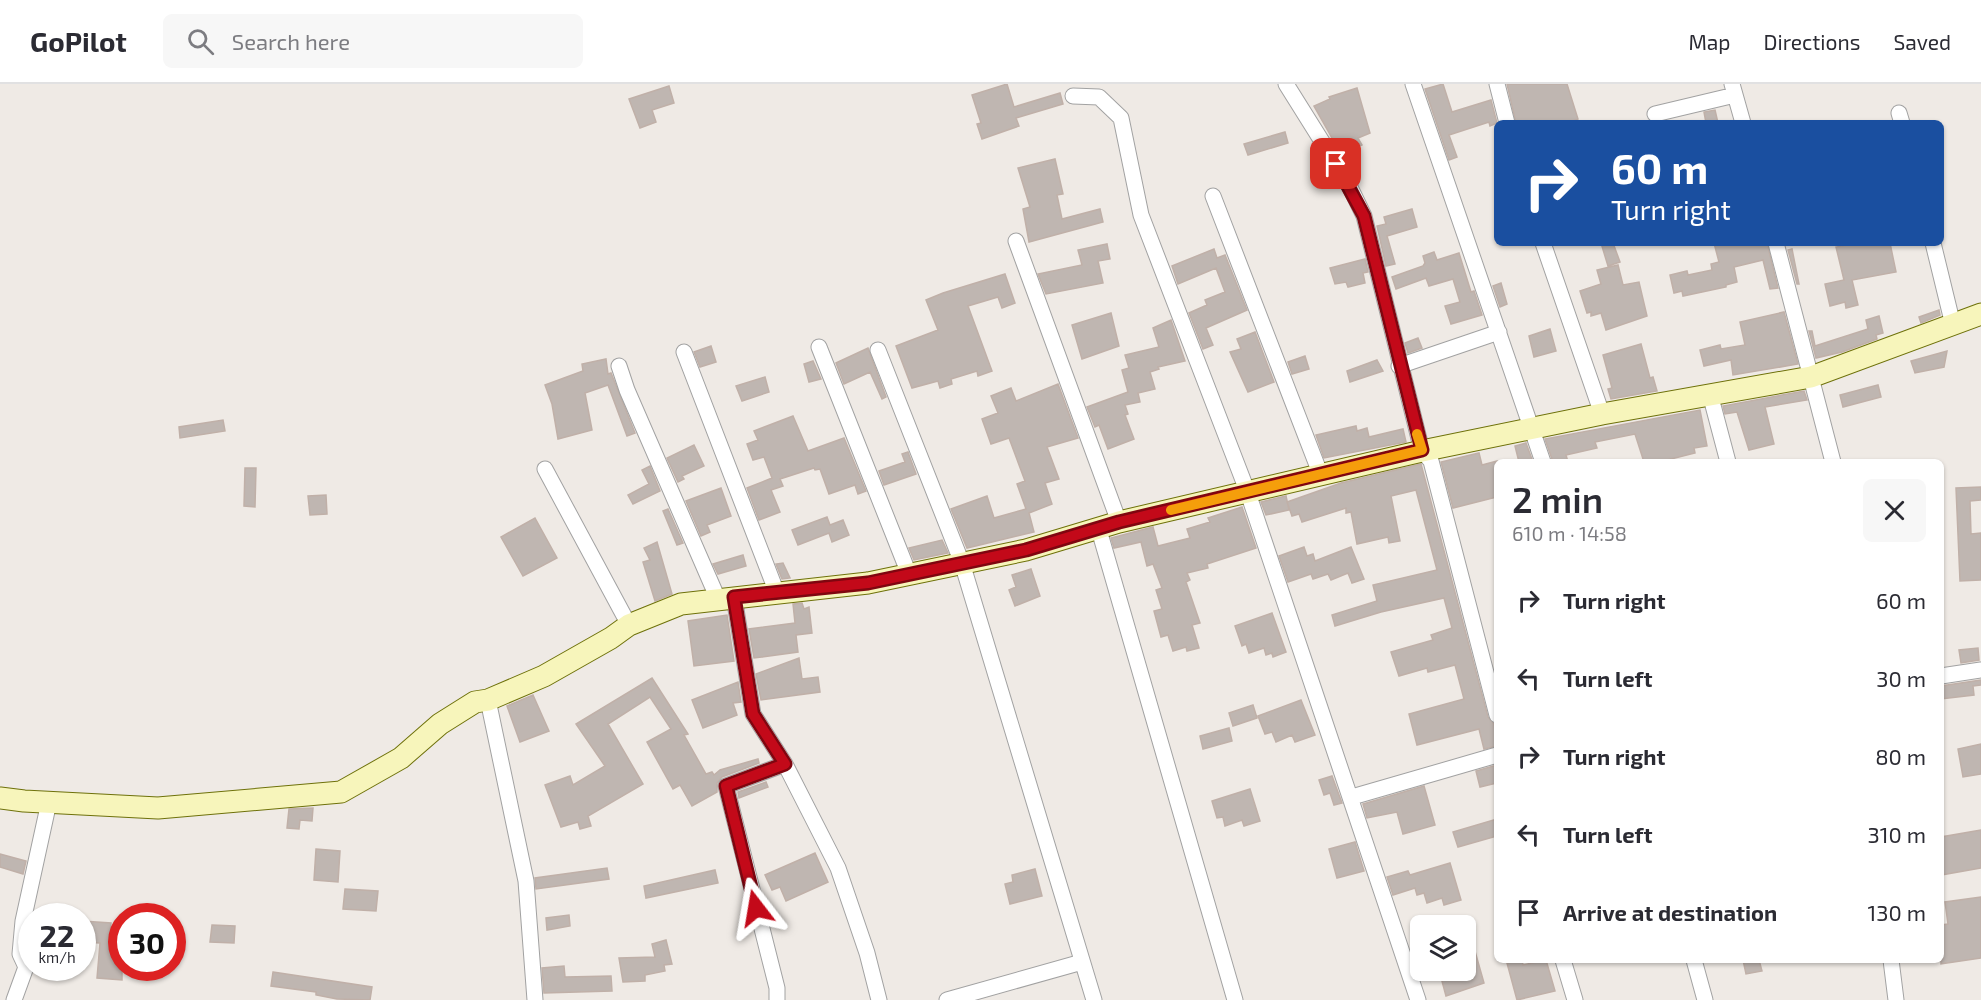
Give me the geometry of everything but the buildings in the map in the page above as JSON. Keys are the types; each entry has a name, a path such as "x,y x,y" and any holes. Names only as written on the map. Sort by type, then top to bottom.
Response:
{"street":[{"path":"1286,84 1348,183 1364,216 1386,301 1399,366 1422,450 1431,461 1494,703"},
{"path":"1413,84 1542,459"},
{"path":"1497,84 1506,120"},
{"path":"1655,114 1734,90 1742,120"},
{"path":"1073,96 1099,97 1121,118 1141,215 1248,493 1419,1000"},
{"path":"1213,196 1320,473"},
{"path":"1016,241 1119,522"},
{"path":"1544,246 1602,414"},
{"path":"1777,246 1832,459"},
{"path":"1934,246 1953,325"},
{"path":"0,798 158,808 341,792 401,758 440,724 475,702 544,676 611,638 629,625 681,604 868,583 1026,550 1099,530 1119,522 1422,450 1602,414 1810,377 1981,314"},
{"path":"1399,366 1499,332"},
{"path":"819,347 909,574"},
{"path":"878,350 962,563 1094,1000"},
{"path":"684,352 777,594"},
{"path":"619,366 627,390 726,598 753,714 785,764 838,868 867,953 879,1000"},
{"path":"1710,394 1727,459"},
{"path":"545,469 629,625"},
{"path":"1099,530 1235,1000"},
{"path":"1944,676 1981,670"},
{"path":"488,699 526,881 535,1000"},
{"path":"1352,797 1494,756"},
{"path":"777,1000 777,988 726,786 785,764"},
{"path":"14,1000 26,967 20,954 23,921 49,802"},
{"path":"947,1000 984,995 1082,962"},
{"path":"1564,963 1575,1000"},
{"path":"1695,963 1705,1000"},
{"path":"1891,963 1896,1000"}],"slow traffic":[{"path":"1171,510 1422,450 1417,434"}],"route":[{"path":"756,908 726,786 785,764 753,714 742,659 734,597 868,583 1026,550 1099,530 1119,522 1422,450 1399,366 1386,301 1364,216 1336,164"}]}
